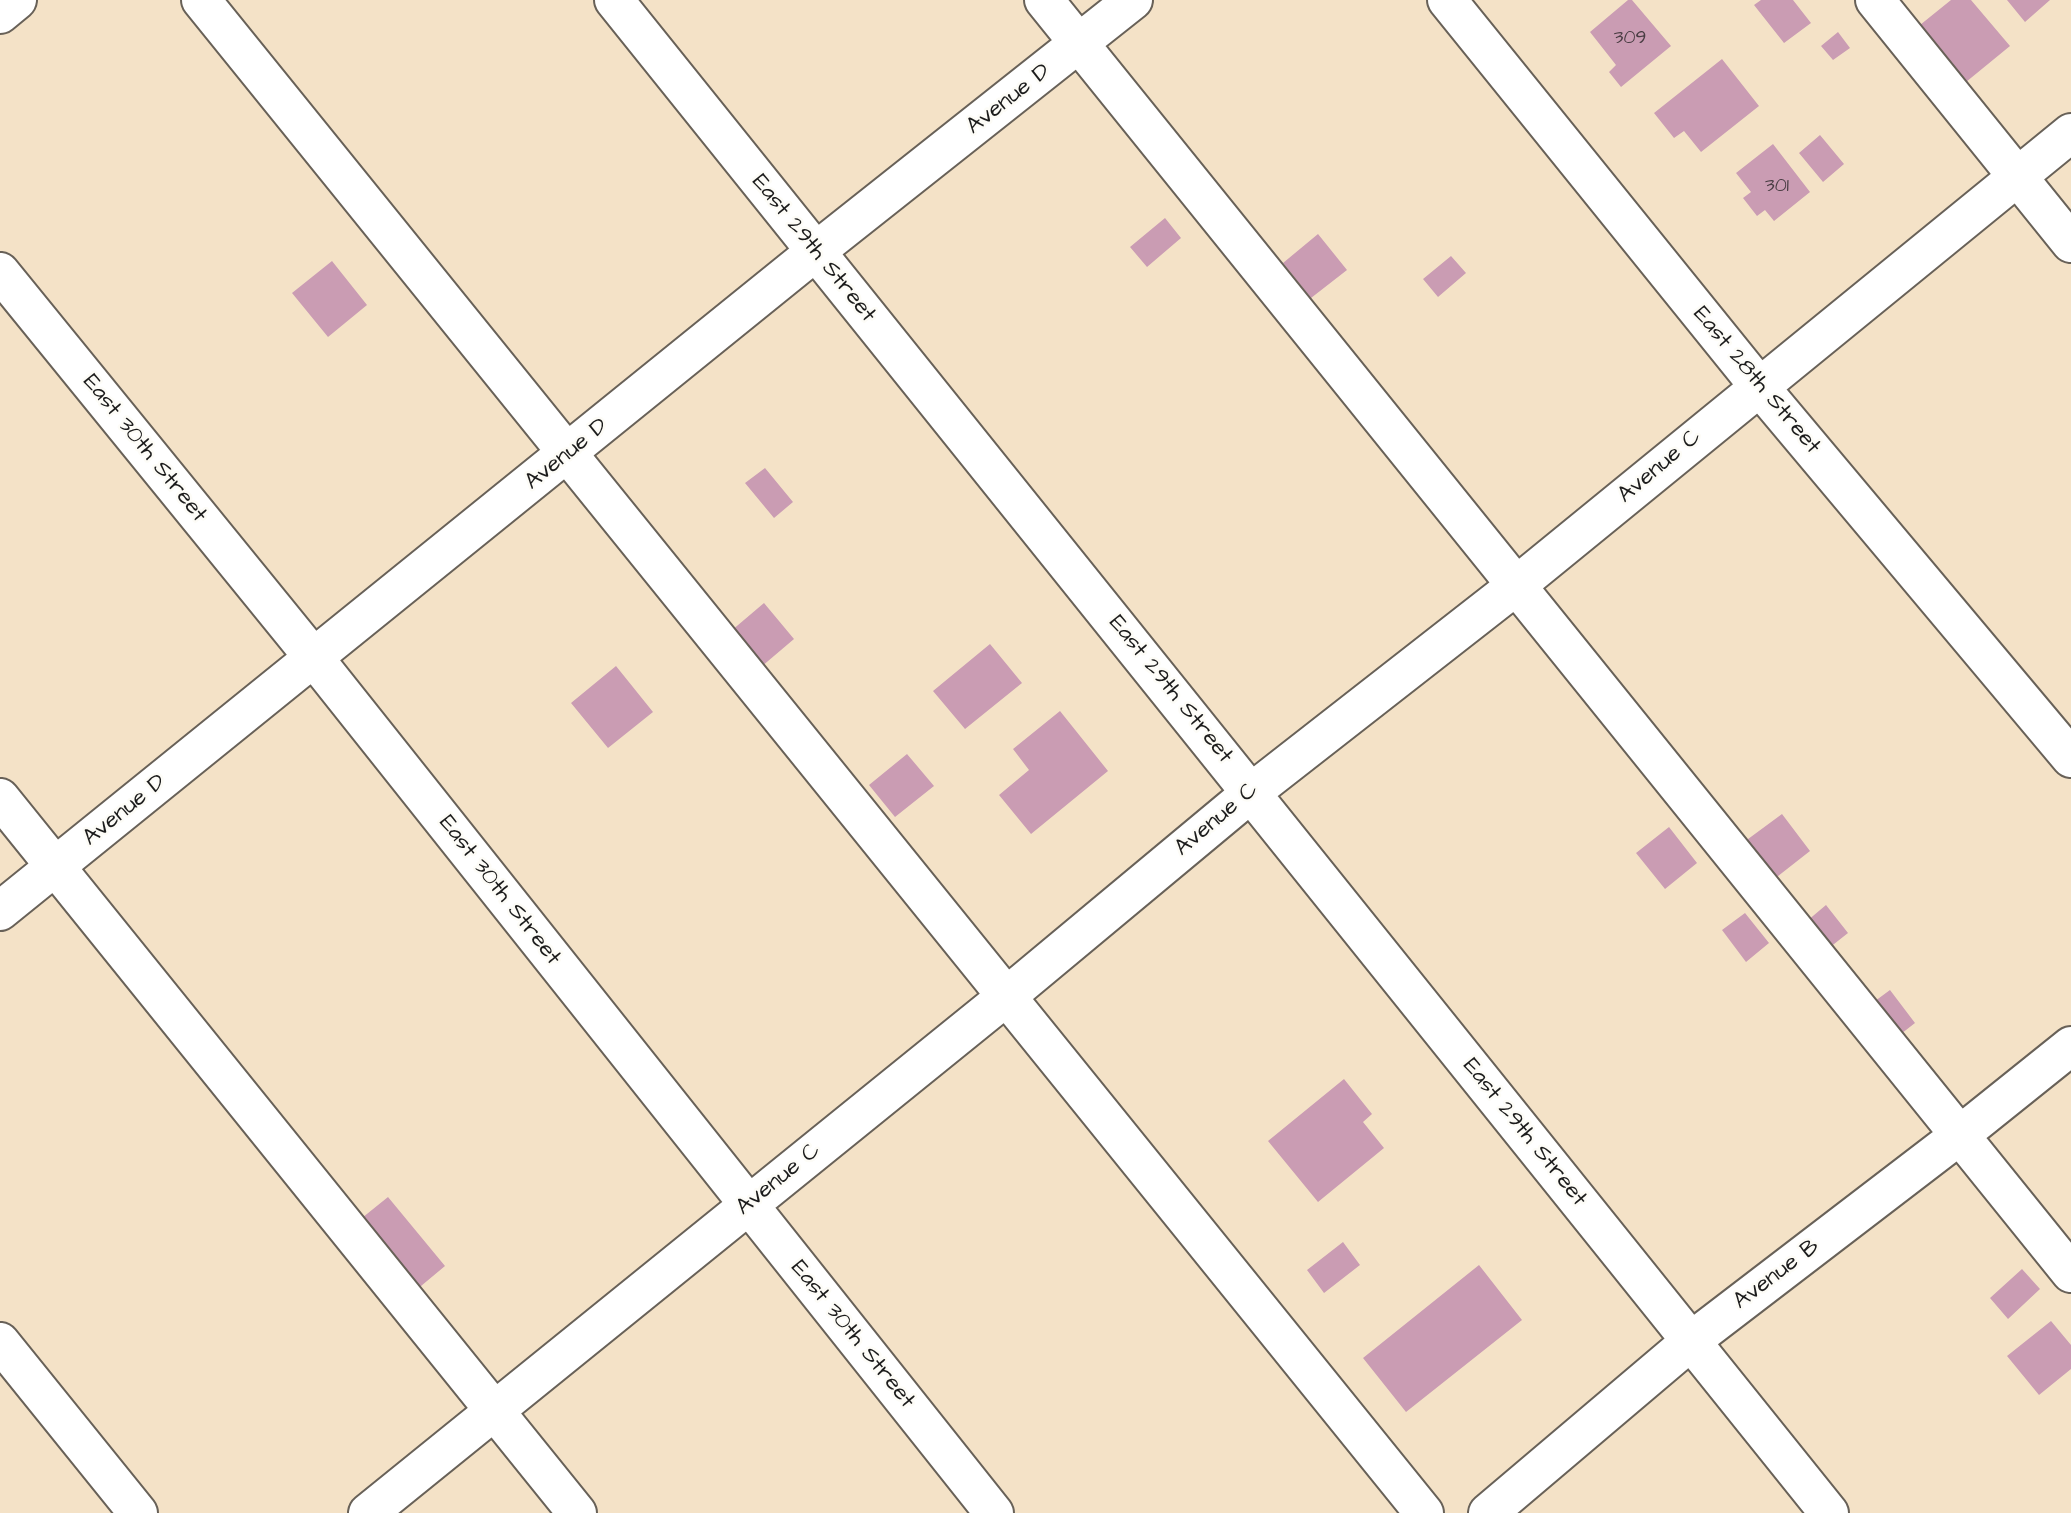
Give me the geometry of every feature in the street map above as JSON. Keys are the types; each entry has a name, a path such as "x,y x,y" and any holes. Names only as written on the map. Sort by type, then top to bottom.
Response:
{"street":[{"path":"0,14 17,0"},
{"path":"201,0 1424,1513"},
{"name":"East 29th Street","path":"614,0 1829,1513"},
{"path":"1044,0 2071,1273"},
{"name":"Avenue D","path":"0,911 569,454 815,252 1081,44 1133,0"},
{"name":"East 28th Street","path":"1447,0 1759,386 2071,758"},
{"path":"1875,0 2071,243"},
{"name":"Avenue C","path":"368,1513 1007,996 1252,792 1517,585 2071,133"},
{"name":"East 30th Street","path":"0,272 314,658 994,1513"},
{"path":"0,798 577,1513"},
{"name":"Avenue B","path":"1488,1513 1691,1341 1960,1135 2071,1045"},
{"path":"0,1342 138,1513"}],"building":[{"path":"1628,0 1632,0 1671,46 1621,87 1609,72 1616,65 1590,32"},
{"path":"1761,0 1793,0 1811,23 1784,43 1754,5"},
{"path":"1951,0 1971,0 2010,46 1966,82 1920,25"},
{"path":"2007,0 2050,0 2025,22"},
{"path":"1838,32 1850,48 1833,60 1821,46"},
{"path":"1722,59 1759,106 1701,152 1684,131 1674,138 1654,113"},
{"path":"1820,135 1844,164 1823,182 1799,153"},
{"path":"1773,144 1810,192 1774,221 1765,210 1757,216 1743,198 1751,192 1736,173"},
{"path":"1165,218 1181,238 1147,267 1130,247"},
{"path":"1318,234 1347,270 1311,298 1283,263"},
{"path":"1451,256 1466,273 1438,297 1423,279"},
{"path":"332,261 367,305 328,337 292,293"},
{"path":"765,468 793,502 774,518 745,483"},
{"path":"764,603 794,639 761,667 731,631"},
{"path":"990,644 1022,683 965,729 933,691"},
{"path":"616,666 653,712 608,748 571,703"},
{"path":"1060,711 1108,771 1031,834 999,795 1029,770 1013,749"},
{"path":"907,754 934,786 895,817 869,785"},
{"path":"1782,814 1810,851 1773,880 1744,842"},
{"path":"1669,827 1697,863 1665,889 1636,853"},
{"path":"1826,905 1848,933 1829,948 1807,921"},
{"path":"1745,913 1769,943 1746,962 1722,930"},
{"path":"1890,990 1915,1023 1897,1037 1871,1004"},
{"path":"1344,1079 1372,1114 1363,1122 1384,1148 1318,1202 1268,1141"},
{"path":"388,1197 445,1266 409,1296 352,1226"},
{"path":"1343,1242 1360,1265 1324,1293 1307,1270"},
{"path":"1479,1265 1522,1320 1406,1412 1363,1358"},
{"path":"2022,1269 2040,1289 2008,1319 1990,1298"},
{"path":"2051,1321 2071,1345 2071,1369 2039,1395 2007,1356"}]}
